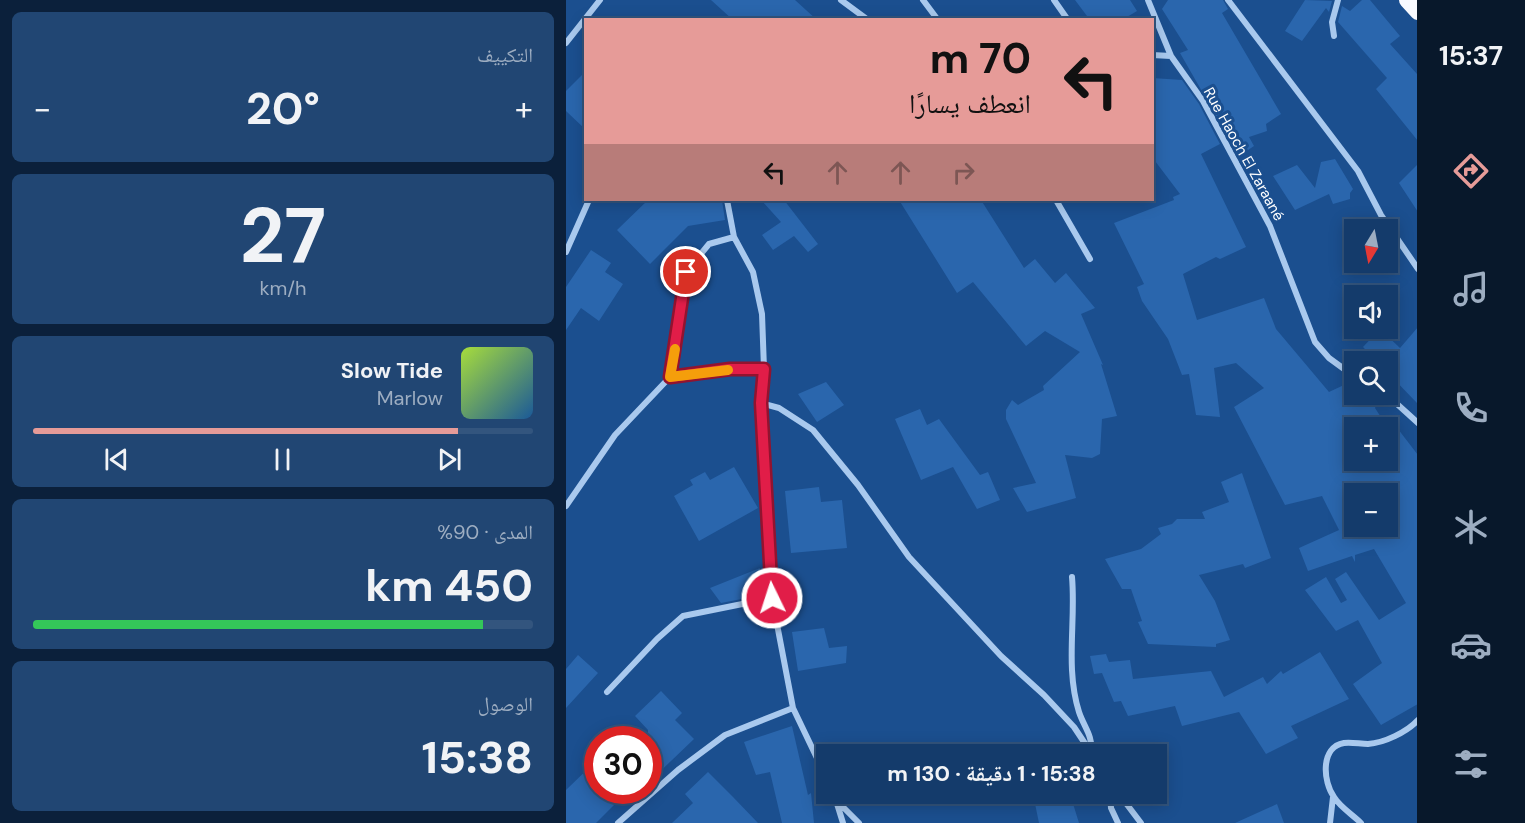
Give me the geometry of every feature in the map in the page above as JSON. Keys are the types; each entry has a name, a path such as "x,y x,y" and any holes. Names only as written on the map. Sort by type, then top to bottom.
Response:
{"highway":[{"path":"1407,0 1418,12"}],"street":[{"path":"586,18 600,0"},
{"path":"841,0 865,18"},
{"path":"923,0 936,18"},
{"path":"1054,0 1067,18"},
{"name":"Rue Haoch El Zaraané","path":"1148,0 1171,56 1203,101 1270,226 1315,342 1329,358 1344,369"},
{"path":"1228,0 1358,171 1381,215 1418,270"},
{"path":"1334,36 1332,22 1338,0"},
{"path":"566,43 584,20"},
{"path":"1154,55 1171,56"},
{"path":"566,252 589,201"},
{"path":"727,201 734,237 753,272 762,314 764,369 761,403 772,598 793,708 816,756"},
{"path":"1057,201 1090,259"},
{"path":"566,507 615,435 670,377 686,272 709,244 734,237"},
{"path":"670,377 730,369 764,369"},
{"path":"761,403 779,408 813,430 858,485 909,557 1001,656 1044,695 1084,744"},
{"path":"1398,405 1418,423"},
{"path":"1072,577 1074,601 1070,660 1080,714 1092,744"},
{"path":"607,692 683,615 772,598"},
{"path":"618,823 678,770 725,735 793,708"},
{"path":"1330,823 1333,797 1326,774 1326,758 1332,747 1344,743 1371,744 1392,737 1418,720"},
{"path":"1333,797 1361,823"},
{"path":"839,804 843,823"},
{"path":"841,804 859,823"},
{"path":"1111,804 1118,823"},
{"path":"1127,804 1141,823"}],"building":[{"path":"711,0 795,0 815,18 731,18"},
{"path":"1075,0 1130,0 1137,11 1125,18 1088,18"},
{"path":"1168,0 1223,0 1228,9 1222,13 1281,114 1266,124 1267,131 1249,137 1254,146 1239,156 1180,53 1188,50 1162,9"},
{"path":"1305,0 1332,1 1329,12 1326,8 1302,41 1285,31"},
{"path":"1362,0 1370,0 1400,36 1390,44 1418,75 1418,141 1376,89 1387,78 1338,22 1342,6 1350,11"},
{"path":"584,73 584,128 566,111 566,91"},
{"path":"1154,78 1182,80 1199,104 1220,144 1201,154 1246,247 1220,259 1216,257 1183,274 1197,320 1264,298 1276,329 1329,392 1344,385 1344,405 1376,405 1375,408 1381,417 1344,417 1344,471 1398,471 1398,429 1418,455 1418,704 1381,725 1353,684 1382,663 1358,620 1336,631 1305,590 1326,577 1341,603 1347,600 1335,579 1346,572 1379,620 1406,603 1374,549 1355,555 1355,562 1352,556 1308,571 1299,548 1339,530 1322,496 1285,505 1234,407 1264,388 1236,363 1214,368 1220,417 1196,415 1189,374 1182,375 1168,339 1142,301 1137,287 1144,284 1114,223 1174,200 1173,197 1180,194 1154,160"},
{"path":"1335,159 1353,189 1350,199 1333,204 1329,194 1295,210 1273,176 1297,165 1315,188 1321,162"},
{"path":"1418,164 1418,212 1399,183"},
{"path":"647,201 722,201 725,220 688,226 650,264 617,230"},
{"path":"762,201 785,201 818,244 808,252 794,236 773,250 762,235 781,222"},
{"path":"900,201 982,201 1024,268 1035,259 1055,283 1066,273 1095,308 1081,314 1103,365 1101,364 1117,416 1102,419 1100,454 1092,458 1065,455 1076,498 1027,512 1013,488 1036,483 1006,419 1006,410 1012,400 1018,405 1044,390 1043,386 1080,352 1045,331 1026,346 973,282 957,293"},
{"path":"591,250 611,263 605,272 623,284 599,321 581,308 566,330 566,287"},
{"path":"1418,327 1418,404 1398,383 1398,351 1367,351 1363,347 1371,339 1391,339 1400,348"},
{"path":"826,382 844,405 817,422 798,394"},
{"path":"920,409 927,425 939,419 980,475 988,472 1000,500 977,509 953,467 921,480 895,419"},
{"path":"734,467 758,508 699,541 674,496 693,485 690,480 705,472 710,480"},
{"path":"1242,473 1271,558 1245,568 1243,564 1199,575 1215,601 1230,640 1216,644 1216,647 1148,644 1138,622 1142,621 1131,589 1122,589 1105,559 1141,549 1161,534 1158,528 1172,524 1177,519 1205,519 1202,512 1229,502 1221,482"},
{"path":"819,487 821,502 842,500 847,548 791,553 785,491"},
{"path":"760,568 757,596 721,603 710,588"},
{"path":"824,628 829,648 847,646 846,663 798,671 792,632"},
{"path":"1320,652 1349,699 1291,726 1298,738 1266,754 1239,712 1182,726 1175,706 1128,716 1121,701 1114,702 1102,673 1094,674 1090,656 1106,654 1109,662 1130,660 1133,679 1211,671 1224,697 1263,677 1267,684 1281,671 1283,674"},
{"path":"578,655 598,673 566,708 566,669"},
{"path":"661,691 682,713 675,720 694,739 662,770 662,726 644,726 635,716"},
{"path":"792,726 808,795 811,793 814,823 782,823 770,772 756,775 744,742"},
{"path":"708,772 758,823 672,823 693,803 685,794"},
{"path":"584,773 584,804 615,804 596,823 566,823 566,790"},
{"path":"1035,804 1073,804 1079,823 1039,823"},
{"path":"1277,804 1284,823 1235,823"}],"slow traffic":[{"path":"675,349 670,377 728,370"}],"route":[{"path":"686,272 670,377 730,369 764,369 761,403 772,598"}]}
